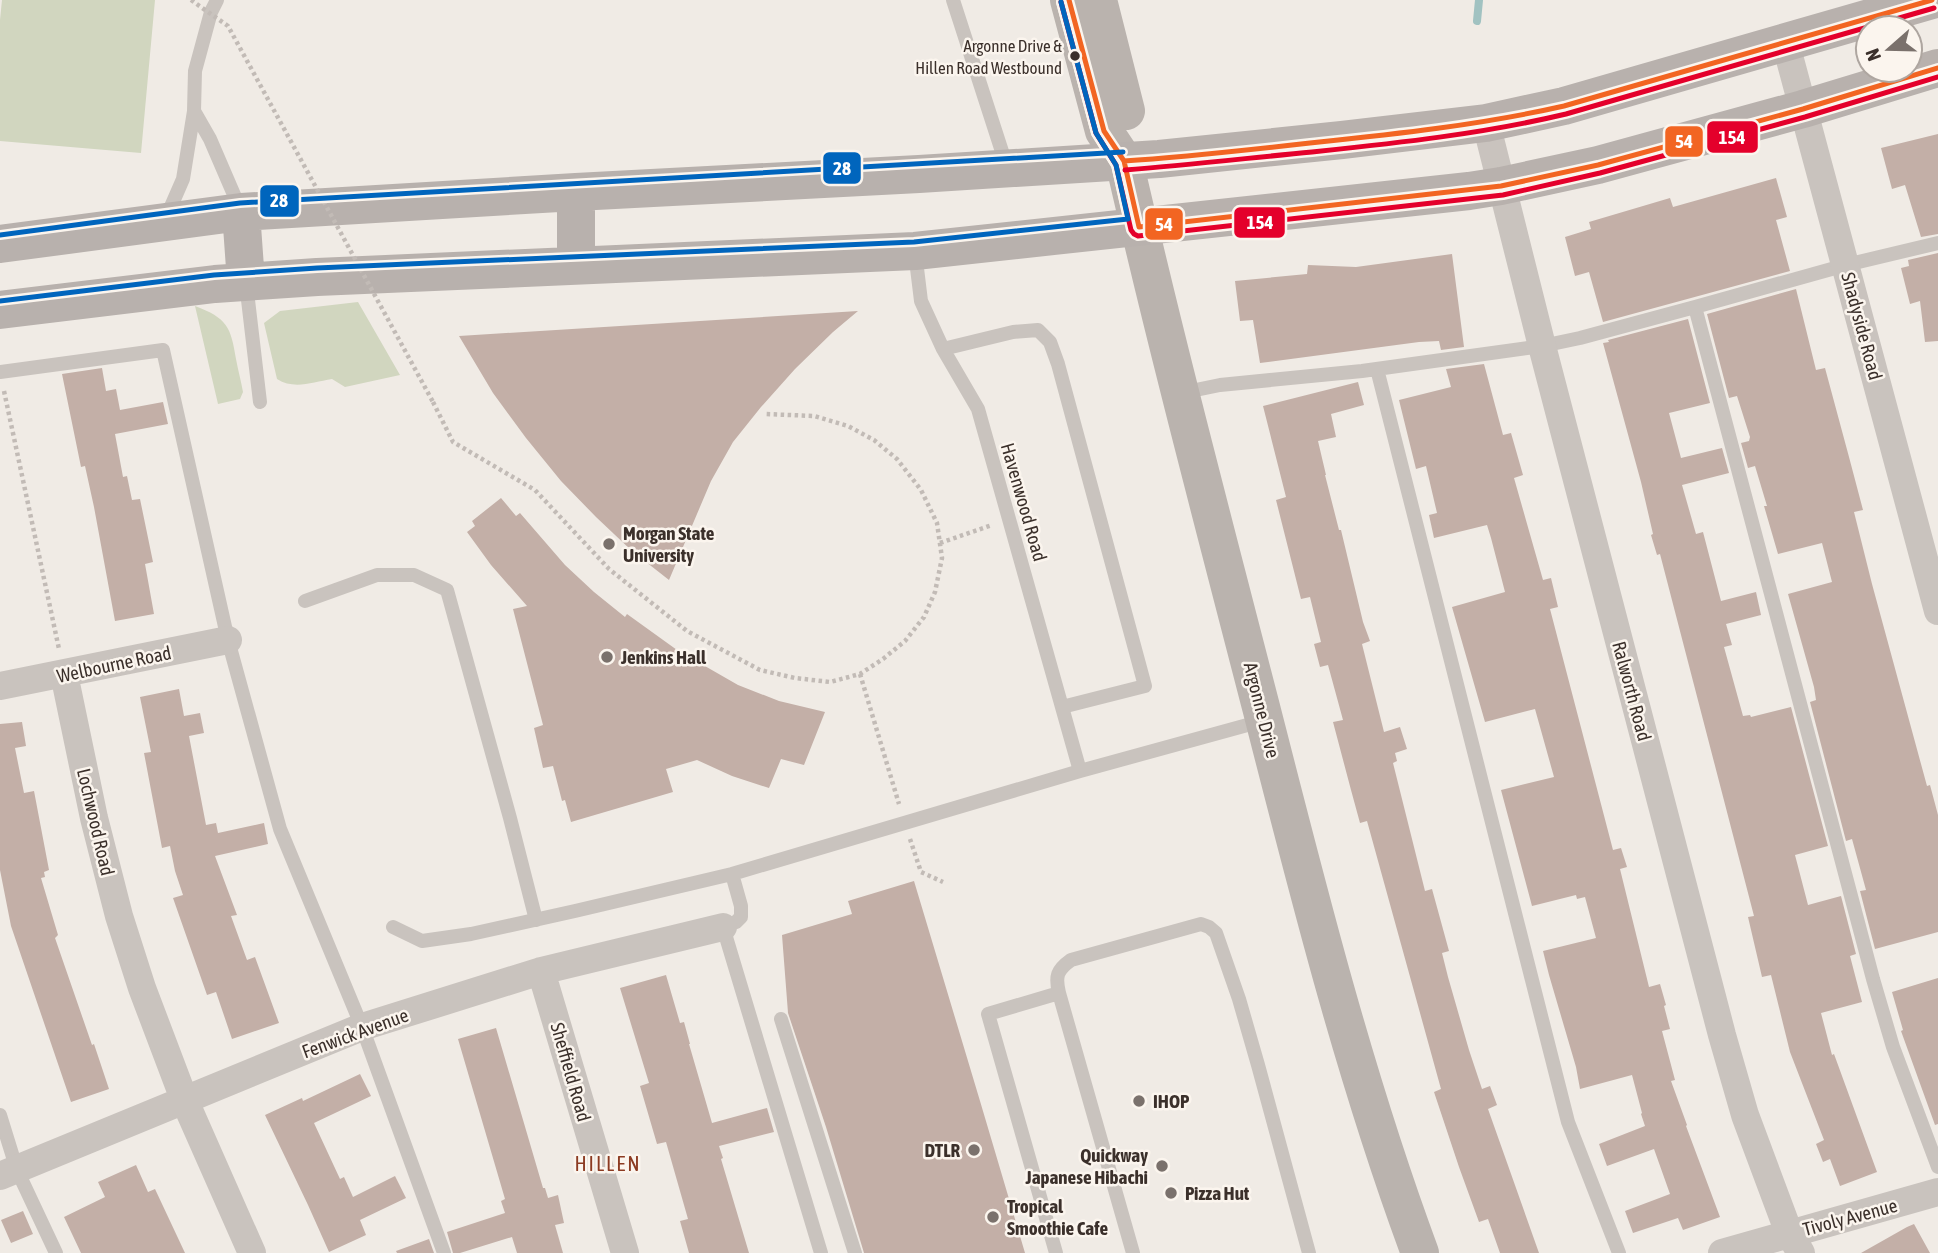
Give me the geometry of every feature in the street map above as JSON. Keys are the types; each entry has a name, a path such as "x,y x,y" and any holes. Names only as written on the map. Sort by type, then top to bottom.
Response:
{"main road":[{"name":"Argonne Drive","path":"1069,0 1104,131 1124,161 1180,393 1346,1030 1377,1131 1420,1253"},
{"name":"Argonne Drive","path":"1098,0 1130,125 1124,161"},
{"path":"0,244 241,212 1124,161 1316,143 1486,123 1564,106 1932,0"},
{"path":"0,310 246,282 331,276 915,251 1501,186 1598,165 1938,68"},
{"path":"576,192 576,265"},
{"path":"241,212 246,282"}],"street":[{"name":"Shadyside Road","path":"1785,41 1938,611"},
{"name":"Ralworth Road","path":"1486,123 1722,1035 1745,1115 1795,1243"},
{"name":"Welbourne Road","path":"0,686 228,640"},
{"name":"Lochwood Road","path":"64,674 94,818 119,916 142,988 184,1099 252,1253"},
{"name":"Fenwick Avenue","path":"8,1173 362,1027 541,971 723,927"},
{"name":"Sheffield Road","path":"541,971 625,1253"},
{"name":"Tivoly Avenue","path":"1722,1253 1795,1243 1938,1192"}],"lane":[{"path":"163,222 183,179 194,111 195,71 211,12 217,0"},
{"path":"953,0 1007,168"},
{"path":"194,111 210,139 241,212"},
{"path":"1180,393 1220,385 1377,369 1542,346 1938,243"},
{"name":"Havenwood Road","path":"915,251 921,301 943,349 978,409 1080,771"},
{"path":"246,282 260,402"},
{"path":"1695,307 1873,979 1893,1046 1938,1167"},
{"path":"943,349 1013,332 1038,330 1050,342 1058,364 1145,686 1062,707"},
{"path":"0,372 163,350 228,640 280,829 362,1027 444,1253"},
{"path":"1377,369 1568,1122 1619,1253"},
{"path":"305,601 377,575 414,575 447,590 536,920"},
{"path":"393,927 422,941 471,934 732,874 1080,771 1264,720"},
{"path":"732,874 741,906 741,917 723,927 821,1253"},
{"path":"1133,1253 1056,980 1061,967 1071,960 1201,924 1216,933 1239,999 1309,1253"},
{"path":"1056,1253 988,1014 1059,993"},
{"path":"781,1019 855,1253"},
{"path":"0,1115 8,1173 57,1253"}],"path":[{"path":"191,0 228,26 453,442 536,490 609,569 687,631 760,670 830,682 860,674 905,641 924,617 935,592 942,558 937,523 921,490 897,459 874,440 848,426 814,416 765,414"},
{"path":"0,372 64,674"},
{"path":"940,542 1009,519"},
{"path":"860,674 921,872 943,882"}],"green space":[{"path":"2,0 155,0 141,153 0,141"},
{"path":"358,302 400,375 345,387 332,379 297,385 277,379 264,323 280,311"},
{"path":"195,306 221,320 229,331 243,392 240,399 218,404"}],"building":[{"path":"1938,134 1938,234 1921,237 1905,185 1892,189 1881,148"},
{"path":"1776,178 1787,217 1776,220 1790,271 1603,322 1589,272 1575,276 1565,237 1591,229 1589,222 1670,198 1673,207"},
{"path":"1938,253 1938,341 1925,342 1920,301 1910,304 1901,268 1909,266 1908,260"},
{"path":"1452,254 1464,347 1441,350 1439,341 1419,342 1260,363 1253,320 1240,321 1235,281 1307,274 1308,265 1356,267"},
{"path":"1796,289 1816,370 1825,368 1863,510 1854,512 1872,584 1927,786 1930,785 1938,815 1938,932 1875,949 1860,891 1866,890 1852,839 1846,841 1810,702 1816,700 1814,687 1788,594 1832,582 1822,543 1778,554 1755,466 1748,468 1741,443 1749,441 1750,437 1737,396 1729,398 1707,314"},
{"path":"858,311 795,369 733,442 711,481 669,580 632,551 561,481 493,393 459,336"},
{"path":"1688,319 1710,403 1669,413 1681,458 1722,448 1729,473 1682,485 1696,534 1703,532 1721,601 1756,592 1761,615 1726,624 1732,645 1724,647 1743,716 1751,717 1791,707 1828,846 1795,855 1808,905 1841,896 1856,954 1850,956 1862,1002 1821,1013 1832,1055 1834,1054 1877,1172 1840,1186 1830,1159 1823,1162 1816,1144 1824,1140 1790,1052 1771,975 1762,977 1748,917 1754,916 1660,554 1657,555 1651,535 1653,534 1641,482 1603,343"},
{"path":"1484,364 1503,435 1511,433 1523,475 1514,478 1543,580 1551,578 1558,607 1550,609 1613,850 1621,848 1627,867 1620,869 1649,987 1660,984 1666,1005 1664,1006 1670,1029 1662,1031 1675,1080 1671,1081 1720,1217 1683,1230 1678,1218 1633,1233 1625,1211 1670,1194 1654,1149 1607,1166 1599,1144 1645,1126 1632,1075 1580,1089 1543,951 1596,938 1585,897 1577,899 1576,895 1532,906 1501,790 1554,777 1535,709 1485,722 1452,607 1505,592 1491,538 1487,525 1434,538 1429,515 1437,513 1426,466 1416,469 1399,400 1451,387 1446,369"},
{"path":"102,368 106,391 116,389 120,410 163,402 168,424 115,434 123,477 127,476 132,500 140,499 153,562 145,564 154,614 115,621 94,507 85,466 81,467 62,374"},
{"path":"1358,382 1364,405 1331,414 1336,437 1318,441 1325,475 1370,641 1362,644 1384,732 1400,727 1407,749 1395,753 1397,761 1393,763 1425,891 1432,889 1449,951 1442,953 1448,977 1482,1089 1490,1086 1497,1105 1488,1109 1539,1253 1500,1253 1488,1219 1479,1222 1459,1167 1434,1092 1441,1089 1367,821 1360,823 1333,722 1343,720 1328,665 1320,667 1314,644 1321,642 1310,597 1301,599 1276,500 1286,497 1263,406"},
{"name":"Jenkins Hall","path":"501,498 516,516 520,513 565,565 625,617 627,614 677,650 738,685 779,701 825,712 804,765 781,759 769,788 732,776 697,760 666,769 673,792 571,822 565,800 562,801 553,766 543,768 534,728 543,725 513,609 527,606 491,565 467,532 475,526 472,521"},
{"path":"179,689 184,716 200,713 204,733 189,736 206,825 216,823 218,833 264,823 268,844 215,856 237,915 231,916 247,960 255,957 279,1023 232,1039 216,992 207,995 173,898 183,895 170,846 162,848 144,753 151,752 140,697"},
{"path":"22,722 26,746 15,748 24,793 34,791 49,870 44,872 45,877 41,878 58,935 55,938 109,1089 71,1102 11,926 0,870 0,724"},
{"path":"914,881 1025,1253 864,1253 788,1013 782,935 852,914 848,901"},
{"path":"666,975 680,1023 684,1022 712,1123 767,1108 774,1132 719,1146 749,1253 689,1253 680,1221 688,1219 666,1142 657,1144 640,1086 649,1083 620,988"},
{"path":"1938,978 1938,1124 1935,1125 1901,1031 1903,1030 1892,992"},
{"path":"496,1028 543,1188 548,1198 558,1195 564,1223 555,1225 563,1253 517,1253 512,1237 453,1253 447,1232 505,1213 501,1201 505,1199 458,1039"},
{"path":"360,1074 371,1096 314,1123 340,1179 344,1177 353,1197 395,1176 406,1198 360,1220 366,1235 329,1252 265,1115 302,1098 303,1101"},
{"path":"136,1165 148,1192 155,1189 185,1253 81,1253 64,1217 105,1197 98,1182"},
{"path":"23,1211 33,1234 11,1243 1,1220"},
{"path":"1914,1224 1930,1253 1861,1253 1907,1227"},
{"path":"429,1239 434,1253 396,1251"}],"waterway":[{"path":"1477,21 1479,0"}],"transit line":[{"name":"54","path":"1069,0 1104,131 1124,161 1139,227 1501,186 1598,165 1803,109 1938,68"},
{"name":"54","path":"1124,161 1406,132 1532,113 1932,0"},
{"name":"154","path":"1061,2 1096,133 1116,165 1131,230 1138,236 1503,195 1600,173 1805,117 1938,77"},
{"name":"28","path":"0,301 214,275 317,268 914,242 1128,219 1116,165 1096,133 1061,2"},
{"name":"154","path":"1125,170 1408,141 1534,121 1934,8"},
{"name":"28","path":"0,235 240,203 1123,152"}],"place":[{"name":"Argonne Drive & Hillen Road Westbound","path":"1075,56"},
{"name":"Morgan State University","path":"609,544"},
{"name":"Jenkins Hall","path":"607,657"},
{"name":"IHOP","path":"1139,1101"},
{"name":"DTLR","path":"974,1150"},
{"name":"Quickway Japanese Hibachi","path":"1162,1166"},
{"name":"Pizza Hut","path":"1171,1193"},
{"name":"Tropical Smoothie Cafe","path":"993,1217"}],"district":[{"name":"HILLEN","path":"608,1163"}]}
